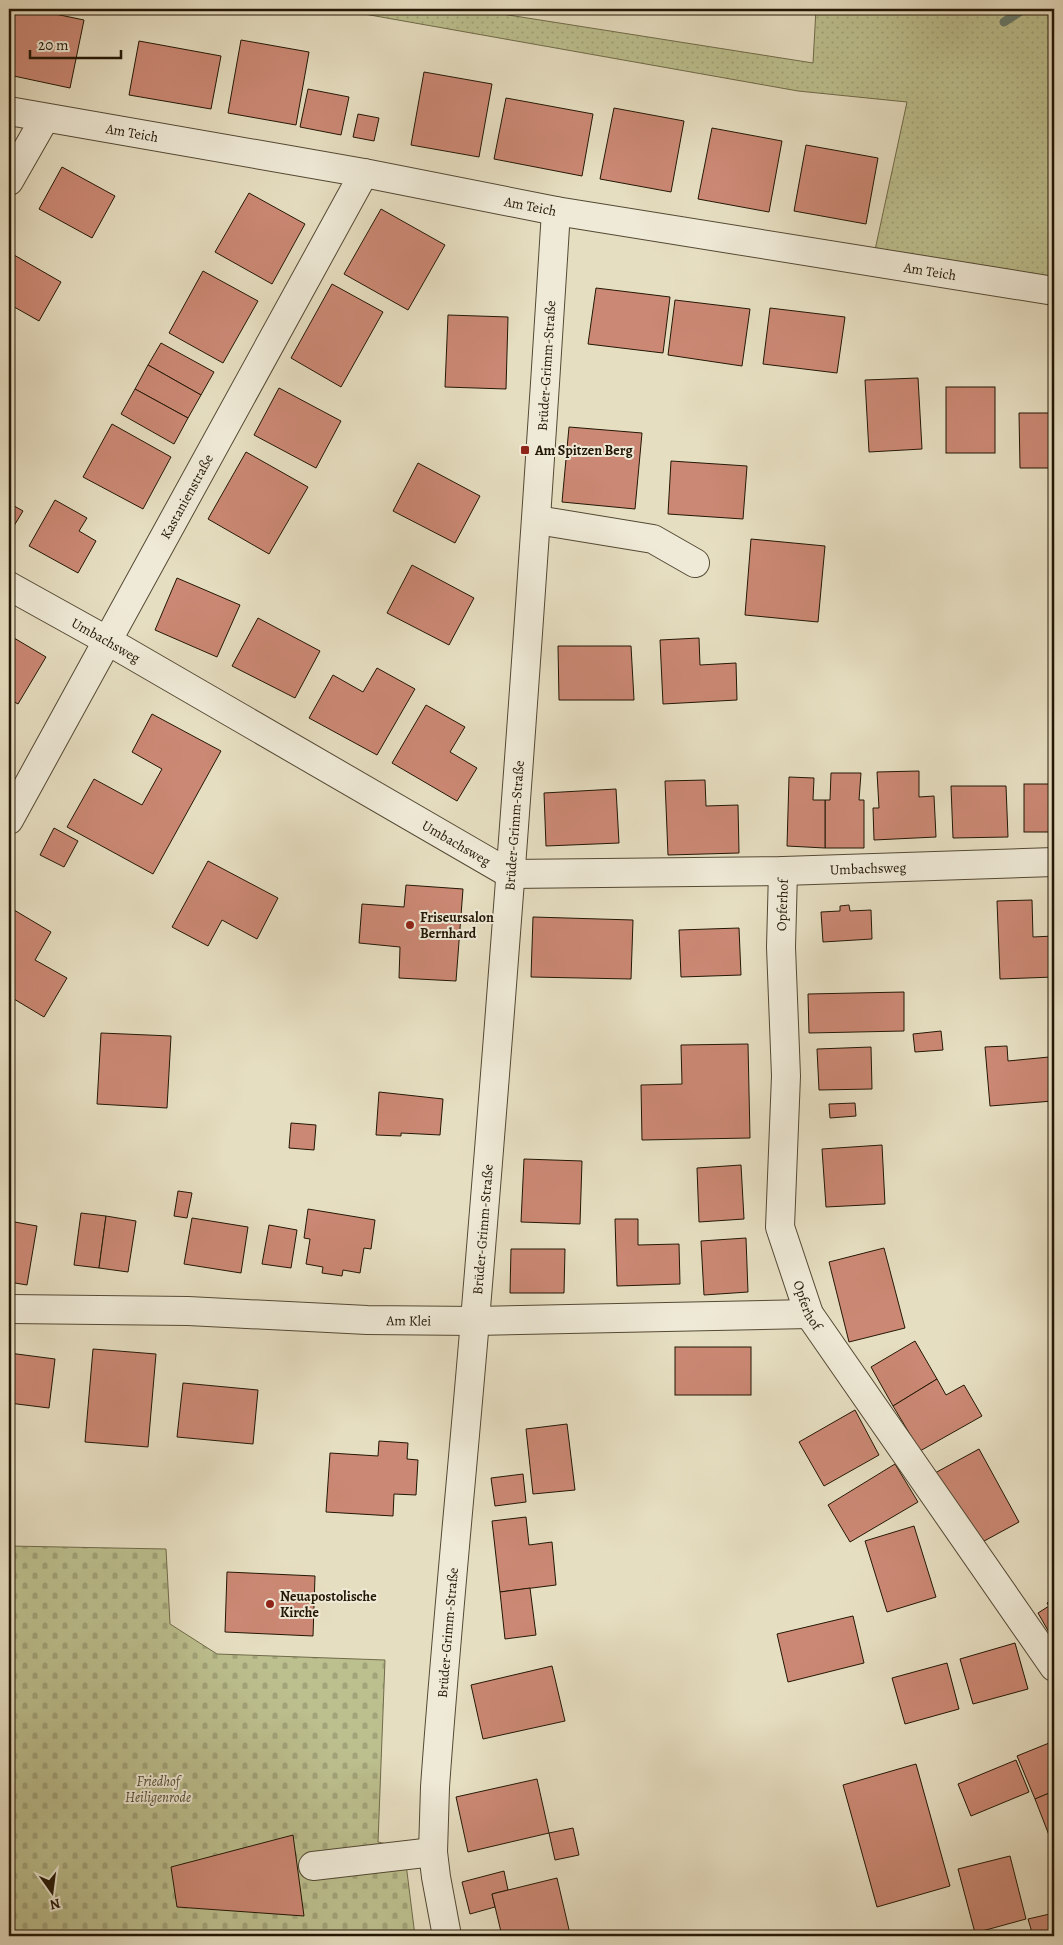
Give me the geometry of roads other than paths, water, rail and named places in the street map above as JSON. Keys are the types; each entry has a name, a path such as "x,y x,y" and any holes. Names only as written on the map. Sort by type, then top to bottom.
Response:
{"street":[{"name":"Am Teich","path":"9,111 364,173 556,211 1054,291"},
{"path":"9,181 45,118"},
{"name":"Kastanienstraße","path":"9,820 364,173"},
{"name":"Brüder-Grimm-Straße","path":"447,1936 433,1852 435,1787 443,1675 475,1321 510,874 537,520 556,211"},
{"path":"537,520 653,539 695,563"},
{"name":"Umbachsweg","path":"9,586 108,641 510,874 783,871 1054,862"},
{"name":"Opferhof","path":"783,871 781,947 786,1076 780,1227 810,1314 1054,1667"},
{"name":"Am Klei","path":"9,1310 188,1311 367,1320 475,1321 810,1314"},
{"path":"313,1866 433,1852"}],"waterway":[{"path":"1004,22 1024,9"}],"place":[{"name":"Am Spitzen Berg","path":"525,450"},
{"name":"Friseursalon Bernhard","path":"410,925"},
{"name":"Neuapostolische Kirche","path":"270,1604"}],"park label":[{"name":"Friedhof Heiligenrode","path":"158,1789"}]}
